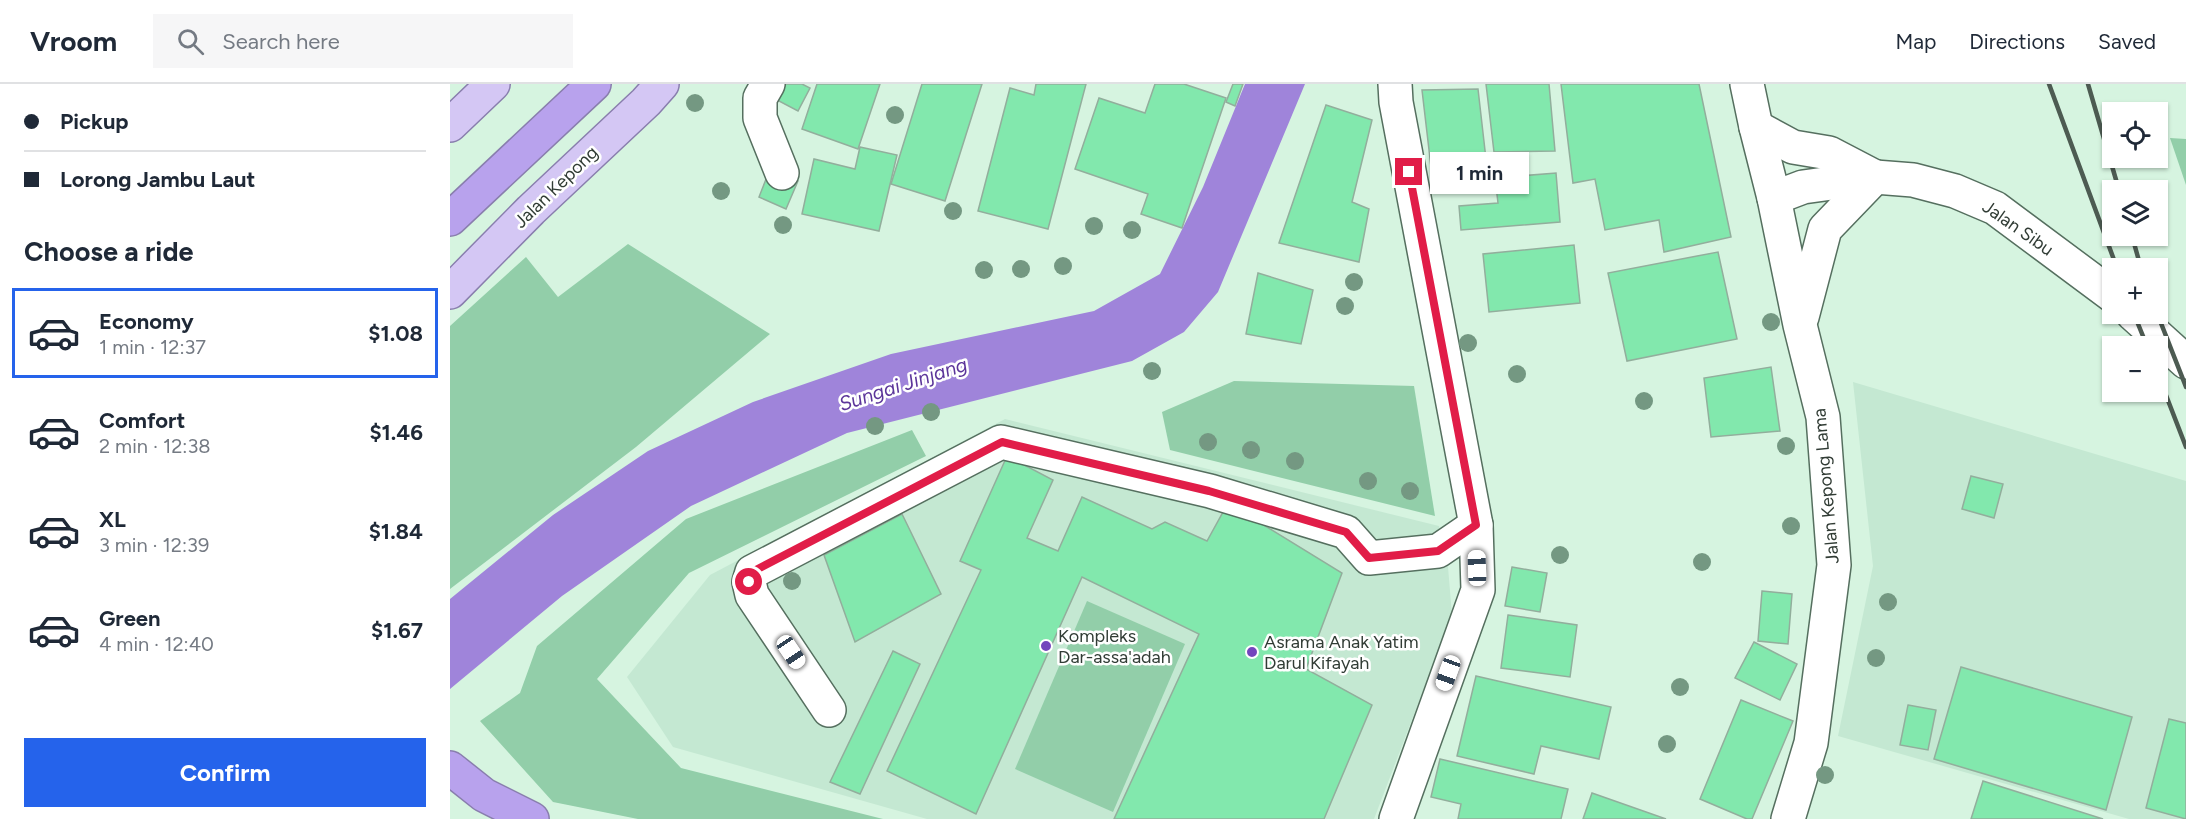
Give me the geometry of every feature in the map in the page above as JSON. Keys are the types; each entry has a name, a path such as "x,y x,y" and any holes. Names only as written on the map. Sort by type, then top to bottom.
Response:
{"highway":[{"path":"450,219 594,84"},
{"path":"450,768 484,795 532,819"}],"main road":[{"path":"450,124 493,84"},
{"name":"Jalan Kepong","path":"450,291 662,84"}],"street":[{"path":"768,84 760,98 760,118 782,173"},
{"path":"1395,84 1396,102 1476,525 1478,590 1396,819"},
{"name":"Jalan Kepong Lama","path":"1748,84 1800,325 1823,417 1834,565 1811,743 1788,819"},
{"path":"1756,127 1793,147 1829,153 1875,177 1825,229 1800,325"},
{"name":"Jalan Sibu","path":"1774,198 1803,187 1875,177 1914,180 1955,191 1995,208 2102,288"},
{"path":"2144,324 2186,363"},
{"path":"829,710 752,595 749,582 752,572 1002,442 1209,491 1346,532 1369,558 1438,551 1476,525"}],"shaded area":[{"path":"1853,382 2186,481 2186,819 2129,819 1838,736 1873,566"},
{"name":"Kompleks Dar-assa'adah","path":"1005,419 1439,526 1448,567 1452,615 1374,819 927,819 673,747 627,677 710,575"}],"green space":[{"path":"2170,138 2186,139 2186,185"},
{"path":"628,244 770,334 636,447 450,589 450,326 526,257 558,297"},
{"path":"1234,381 1414,386 1435,516 1170,450 1162,412"},
{"path":"912,430 926,456 689,573 597,679 681,768 883,819 638,819 553,802 480,721 520,693 537,646 686,519"},
{"path":"1087,601 1185,644 1113,812 1015,769"}],"water":[{"name":"Sungai Jinjang","path":"1245,84 1305,84 1218,292 1184,332 1132,361 847,433 691,506 562,596 450,689 450,599 553,515 648,451 753,402 891,354 1094,311 1160,274 1203,187"}],"building":[{"path":"786,84 802,84 810,88 798,111 777,100"},
{"path":"817,84 880,84 858,149 802,129"},
{"path":"922,84 982,84 945,201 891,184"},
{"path":"1036,84 1086,84 1048,229 978,211 1010,88 1034,95"},
{"path":"1155,84 1184,84 1226,98 1182,228 1141,214 1148,194 1075,169 1099,98 1145,113"},
{"path":"1233,84 1243,84 1235,106 1226,102"},
{"path":"1486,84 1549,84 1555,151 1494,152"},
{"path":"1561,84 1699,84 1731,237 1664,252 1659,220 1605,230 1595,179 1573,183"},
{"path":"1478,89 1487,168 1431,167 1422,90"},
{"path":"1326,105 1372,120 1352,202 1369,209 1359,262 1279,243"},
{"path":"860,147 897,155 879,231 802,214 814,159 855,169"},
{"path":"770,169 798,181 786,209 759,197"},
{"path":"1556,173 1560,222 1461,230 1459,206 1498,203 1495,178"},
{"path":"1574,245 1580,303 1489,312 1483,254"},
{"path":"1718,252 1737,339 1627,361 1608,273"},
{"path":"1258,273 1313,290 1301,344 1246,334"},
{"path":"1771,367 1780,431 1711,437 1704,378"},
{"name":"Asrama Anak Yatim Darul Kifayah","path":"1007,456 1053,480 1027,538 1058,551 1082,497 1152,529 1165,522 1207,541 1228,503 1342,573 1306,669 1372,705 1324,819 1114,819 1199,634 1082,577 976,814 887,771 981,570 960,561"},
{"path":"1971,476 2003,484 1994,518 1962,509"},
{"path":"902,514 941,594 855,642 824,555"},
{"path":"1512,567 1547,573 1540,612 1505,606"},
{"path":"1762,591 1792,594 1788,644 1758,641"},
{"path":"1508,615 1577,625 1570,677 1501,668"},
{"path":"1754,642 1797,664 1780,700 1735,678"},
{"path":"893,651 920,664 860,794 830,782"},
{"path":"1961,667 2132,717 2106,810 1934,759"},
{"path":"1476,676 1611,707 1599,759 1541,746 1534,774 1457,756"},
{"path":"1741,700 1793,721 1752,819 1700,799"},
{"path":"1908,705 1936,710 1928,750 1900,745"},
{"path":"2169,719 2186,723 2186,819 2146,808"},
{"path":"1440,759 1568,789 1561,819 1458,819 1461,804 1431,797"},
{"path":"1983,781 2103,819 1971,819"},
{"path":"1592,793 1666,819 1583,819"}],"railway":[{"path":"2049,84 2113,258"},
{"path":"2088,84 2116,180"},
{"path":"2135,246 2138,258"},
{"path":"2138,324 2143,336"},
{"path":"2161,324 2186,387"},
{"path":"2168,400 2186,447"}],"place":[{"name":"Kompleks Dar-assa'adah","path":"1046,646"},
{"name":"Asrama Anak Yatim Darul Kifayah","path":"1252,652"}],"route":[{"path":"749,582 752,572 1002,442 1209,491 1346,532 1369,558 1438,551 1476,525 1409,172"}]}
